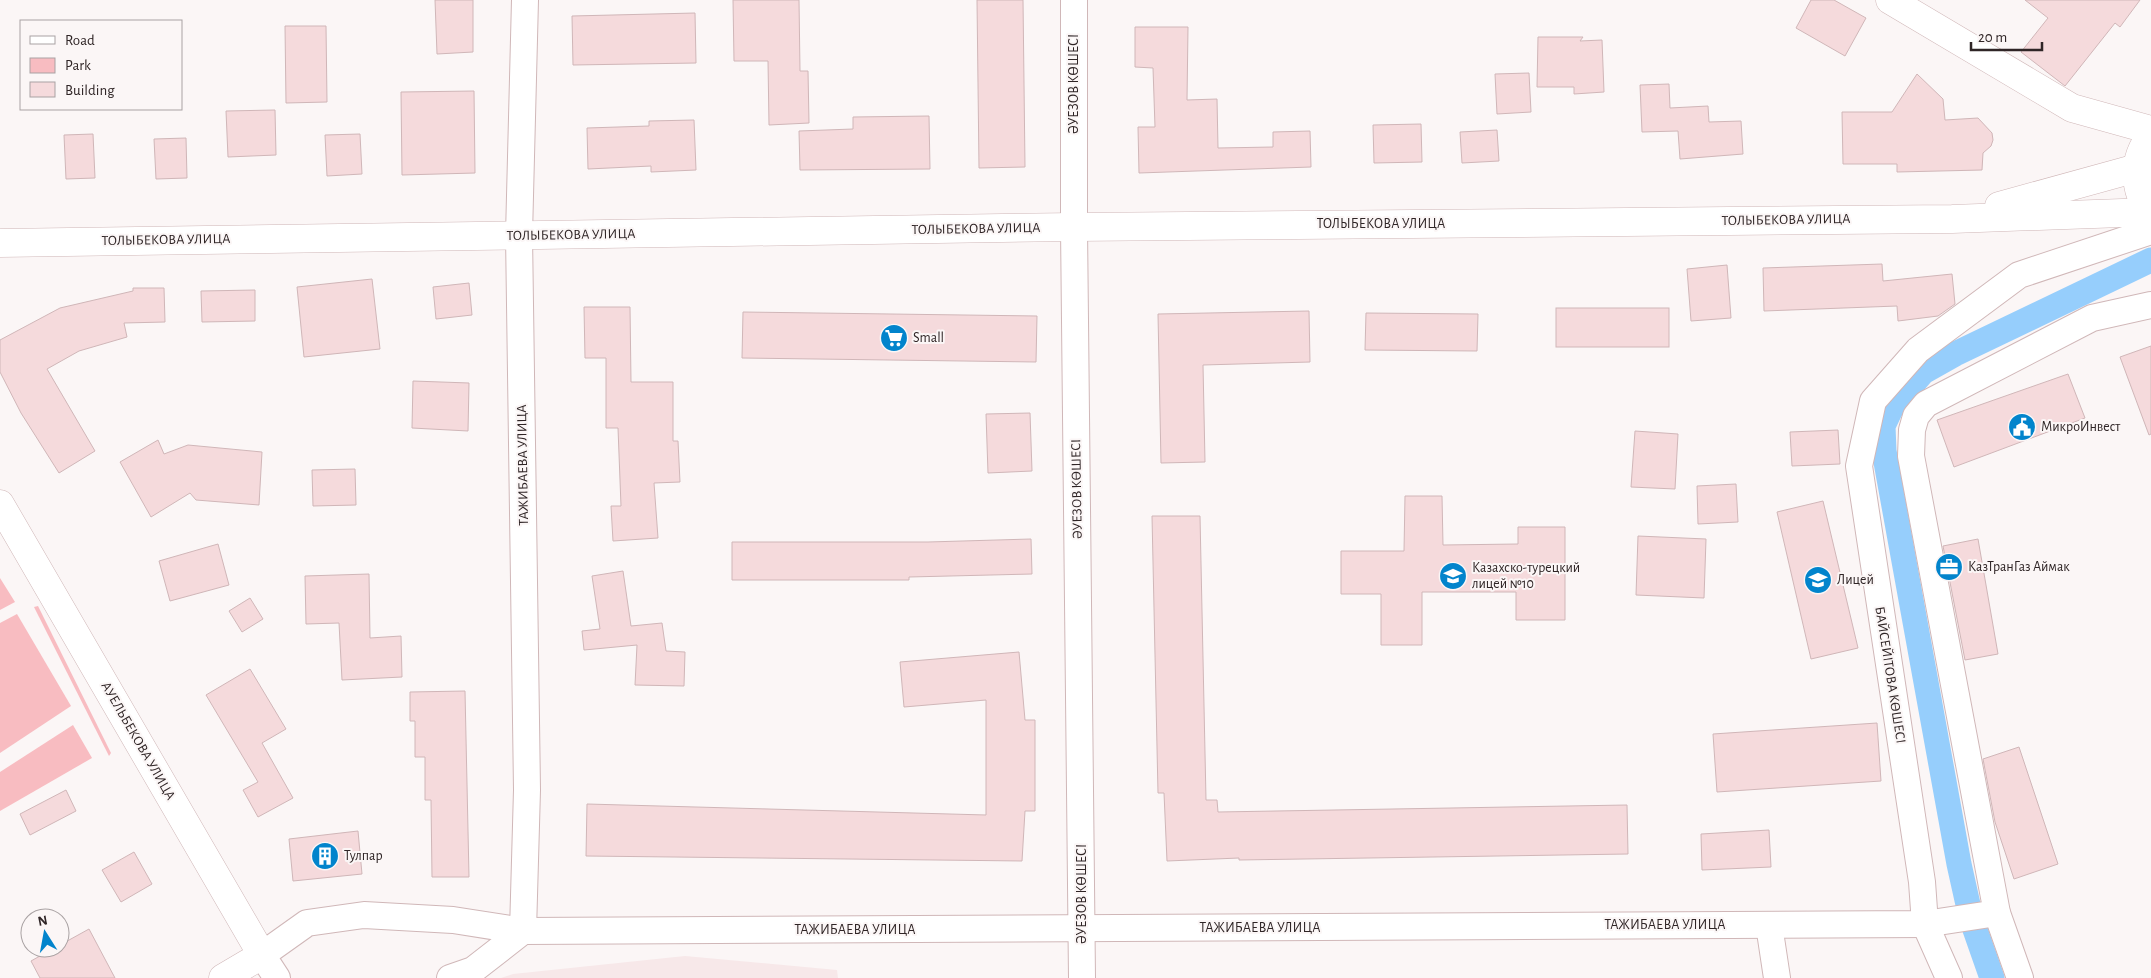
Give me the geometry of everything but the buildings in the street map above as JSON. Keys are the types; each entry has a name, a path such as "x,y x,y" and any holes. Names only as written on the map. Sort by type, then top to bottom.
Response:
{"street":[{"name":"ТАЖИБАЕВА УЛИЦА","path":"523,931 527,790 519,235 525,0"},
{"name":"ӘУЕЗОВ КӨШЕСІ","path":"1074,0 1074,227 1082,978"},
{"path":"1890,0 2072,108 2151,130"},
{"path":"1952,219 2151,219 2137,184 2137,168 2140,155 2151,136"},
{"path":"1952,219 2137,168"},
{"name":"ТОЛЫБЕКОВА УЛИЦА","path":"0,243 1074,227 1952,219"},
{"name":"БАЙСЕЙІТОВА КӨШЕСІ","path":"1949,978 1925,924 1920,873 1859,466 1873,402 1918,350 2019,275 2151,219"},
{"path":"2020,978 1997,914 1911,456 1912,430 1916,416 1926,404 1963,384 2092,318 2151,305"},
{"name":"АУЕЛЬБЕКОВА УЛИЦА","path":"0,504 276,978"},
{"name":"ТАЖИБАЕВА УЛИЦА","path":"223,978 262,955 307,923 364,915 452,920 523,931 1925,924 1997,914"},
{"path":"1769,925 1778,978"},
{"path":"450,978 473,970 523,931"}],"shaded area":[{"path":"685,956 837,970 838,978 501,978 513,974"}],"green space":[{"path":"0,578 15,602 0,610"},
{"path":"38,606 111,753 109,756 34,607"},
{"path":"17,614 71,706 0,753 0,623"},
{"path":"73,725 92,758 0,811 0,772"}],"waterway":[{"path":"1992,978 1971,918 1959,864 1884,451 1883,426 1891,409 1923,372 1955,354 2151,260"}],"place":[{"name":"Small","path":"894,338"},
{"name":"МикроИнвест","path":"2022,427"},
{"name":"КазТранГаз Аймак","path":"1949,567"},
{"name":"Казахско-турецкий лицей №10","path":"1453,576"},
{"name":"Лицей","path":"1818,580"},
{"name":"Тулпар","path":"325,856"}]}
